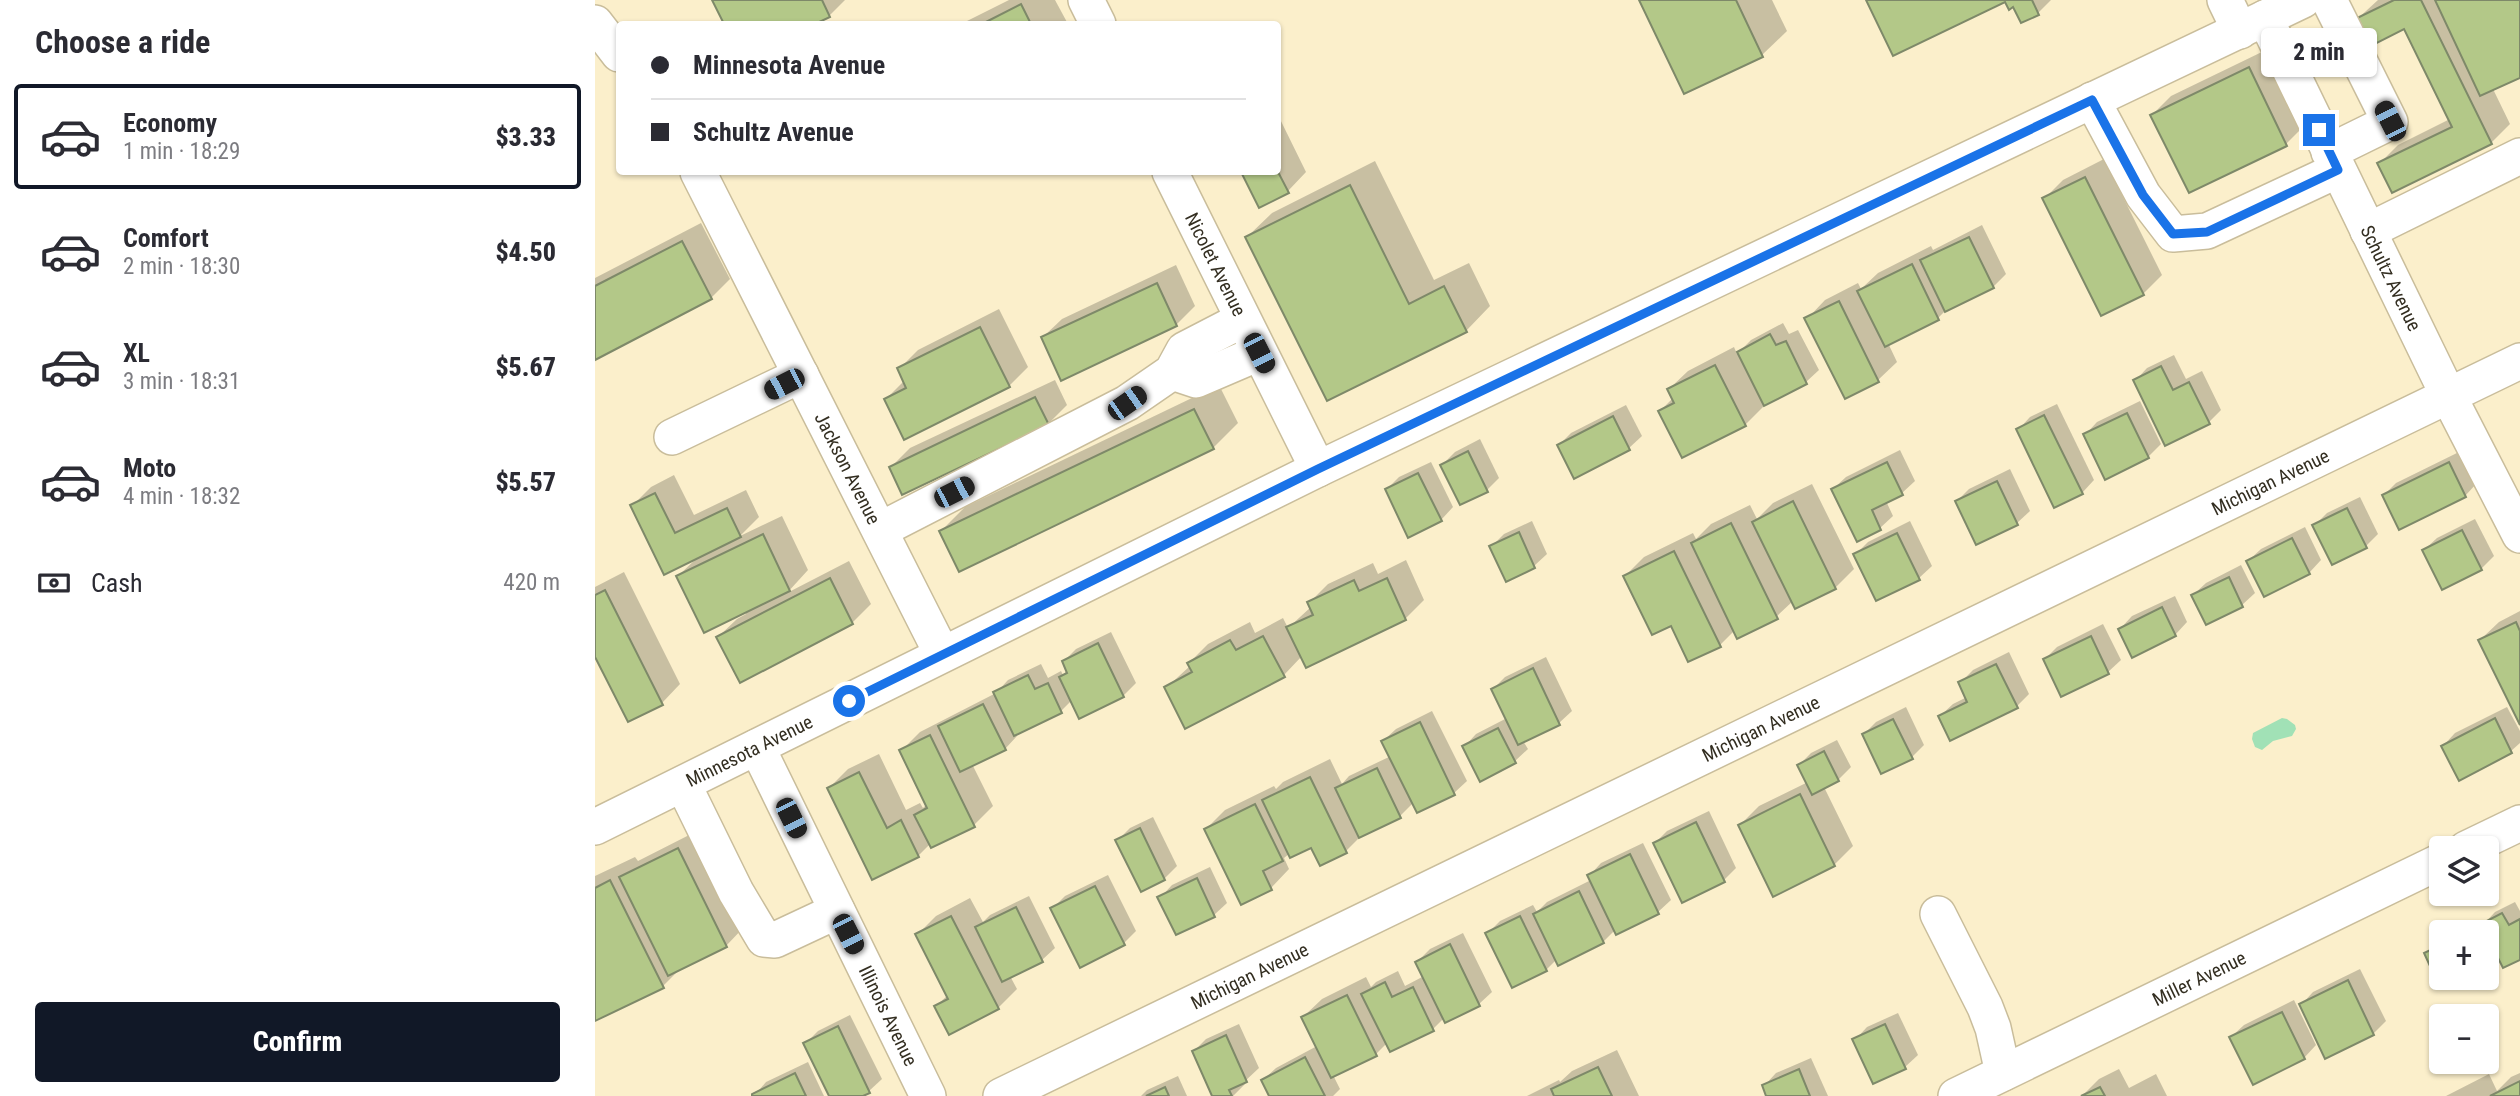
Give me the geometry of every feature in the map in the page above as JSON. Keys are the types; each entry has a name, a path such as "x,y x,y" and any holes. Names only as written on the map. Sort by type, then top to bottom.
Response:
{"street":[{"path":"1086,0 1096,21"},
{"name":"Minnesota Avenue","path":"595,827 1318,469 2092,100 2243,16 2303,0"},
{"path":"2092,100 2143,195 2173,234 2207,232 2334,161 2390,121 2329,0"},
{"name":"Schultz Avenue","path":"2243,16 2334,161 2448,395 2520,535"},
{"path":"595,23 616,50"},
{"path":"2368,231 2520,156"},
{"name":"Jackson Avenue","path":"700,175 942,654"},
{"name":"Nicolet Avenue","path":"1171,175 1318,469"},
{"path":"880,530 1127,403 1172,372 1184,350 1243,320"},
{"path":"1172,372 1196,380 1259,353"},
{"name":"Michigan Avenue","path":"1001,1096 2520,360"},
{"path":"672,437 801,375"},
{"name":"Illinois Avenue","path":"757,747 928,1096"},
{"path":"683,784 736,892 764,939 775,940 837,911"},
{"path":"2492,836 2520,822"},
{"name":"Miller Avenue","path":"1956,1096 2429,867"},
{"path":"1938,914 1993,1028 2003,1073"}],"shaded area":[{"path":"2282,718 2295,725 2292,736 2273,741 2262,750 2255,747 2253,733"}],"building":[{"path":"712,0 822,0 830,17 821,21 722,21"},
{"path":"1639,0 1736,0 1763,57 1684,94"},
{"path":"1866,0 2032,0 2039,15 2021,23 2013,7 2009,10 2005,2 1893,56"},
{"path":"2394,0 2421,0 2492,144 2392,193 2377,163 2452,127 2404,29 2365,49 2351,21"},
{"path":"2435,0 2520,0 2520,78 2480,96"},
{"path":"1021,4 1030,21 988,21"},
{"path":"2249,67 2287,146 2189,193 2150,115"},
{"path":"1242,175 1280,175 1289,193 1259,208"},
{"path":"2085,177 2144,295 2101,316 2042,198"},
{"path":"1350,185 1409,304 1444,286 1467,332 1327,401 1245,237"},
{"path":"1969,237 1994,288 1945,312 1920,260"},
{"path":"682,241 712,299 595,360 595,286"},
{"path":"1912,264 1939,320 1885,347 1857,291"},
{"path":"1157,283 1177,326 1061,381 1041,337"},
{"path":"1839,301 1879,382 1845,399 1804,318"},
{"path":"980,327 1010,387 904,440 884,399 906,388 897,368"},
{"path":"1770,334 1776,345 1786,341 1807,384 1764,406 1737,352"},
{"path":"1715,365 1746,426 1682,458 1658,411 1674,403 1667,389"},
{"path":"2161,366 2173,390 2189,382 2210,424 2165,446 2133,380"},
{"path":"1035,397 1049,425 902,495 889,467"},
{"path":"1194,409 1214,449 959,572 939,531"},
{"path":"2127,413 2149,458 2105,480 2083,434"},
{"path":"2044,415 2083,494 2054,508 2016,429"},
{"path":"1613,416 1630,450 1574,479 1557,445"},
{"path":"1468,451 1488,492 1460,505 1440,465"},
{"path":"1887,462 1903,495 1872,510 1881,530 1857,542 1831,489"},
{"path":"2449,462 2466,497 2399,530 2382,495"},
{"path":"1418,473 1442,521 1408,538 1385,489"},
{"path":"1997,481 2018,525 1976,545 1955,501"},
{"path":"655,493 675,533 727,508 741,537 664,575 630,505"},
{"path":"1793,501 1836,589 1795,609 1752,522"},
{"path":"2347,508 2367,548 2332,565 2312,525"},
{"path":"1731,523 1778,619 1737,639 1691,543"},
{"path":"2462,530 2482,570 2442,590 2422,550"},
{"path":"1519,532 1535,568 1506,582 1489,546"},
{"path":"1897,533 1920,580 1876,601 1853,554"},
{"path":"763,534 790,591 704,633 676,576"},
{"path":"2292,538 2310,574 2264,597 2246,561"},
{"path":"1674,551 1721,647 1688,662 1671,626 1652,635 1623,576"},
{"path":"2229,577 2243,607 2206,625 2191,595"},
{"path":"830,578 853,624 740,683 716,637"},
{"path":"1387,578 1406,620 1306,668 1286,627 1313,615 1307,602 1354,580 1359,591"},
{"path":"605,590 663,705 628,722 595,657 595,595"},
{"path":"2162,607 2176,636 2132,658 2118,629"},
{"path":"2516,622 2520,631 2520,725 2478,640"},
{"path":"1263,636 1285,677 1185,729 1164,687 1192,672 1187,663 1230,640 1236,650"},
{"path":"2091,636 2109,674 2061,697 2043,659"},
{"path":"1098,643 1124,697 1079,719 1059,677 1067,673 1062,661"},
{"path":"1996,664 2018,708 1950,741 1938,716 1967,702 1958,682"},
{"path":"1533,668 1560,725 1518,745 1491,689"},
{"path":"1028,675 1035,689 1048,683 1062,713 1014,736 993,692"},
{"path":"983,704 1006,750 960,772 938,726"},
{"path":"2495,718 2512,753 2459,781 2441,746"},
{"path":"1893,719 1913,759 1881,774 1862,734"},
{"path":"1420,722 1455,795 1417,813 1381,741"},
{"path":"1498,728 1516,763 1480,782 1462,746"},
{"path":"930,735 975,827 931,848 914,815 927,808 899,750"},
{"path":"1824,751 1839,781 1812,795 1797,765"},
{"path":"1377,768 1401,818 1359,838 1335,788"},
{"path":"859,772 887,828 901,820 919,857 872,880 827,788"},
{"path":"1310,777 1347,853 1320,866 1311,848 1290,858 1262,800"},
{"path":"1800,794 1835,866 1773,897 1738,825"},
{"path":"1255,804 1283,861 1263,871 1272,890 1241,905 1204,829"},
{"path":"1696,822 1725,882 1682,903 1653,843"},
{"path":"1140,828 1165,880 1141,892 1115,840"},
{"path":"678,848 727,947 668,976 619,877"},
{"path":"1630,854 1659,914 1616,935 1587,875"},
{"path":"1197,878 1215,917 1176,935 1157,897"},
{"path":"610,880 664,988 595,1021 595,888"},
{"path":"1095,886 1125,945 1080,968 1050,908"},
{"path":"1579,891 1604,943 1558,966 1533,914"},
{"path":"1016,907 1043,962 1002,982 975,927"},
{"path":"2502,913 2509,925 2520,919 2520,960 2503,968 2499,960 2499,920 2489,920"},
{"path":"951,916 999,1009 949,1035 934,1006 948,999 915,934"},
{"path":"1520,916 1547,971 1512,988 1485,933"},
{"path":"1450,944 1480,1006 1445,1023 1415,962"},
{"path":"2429,951 2429,964 2424,953"},
{"path":"2348,980 2374,1035 2325,1059 2299,1004"},
{"path":"1385,982 1392,997 1413,987 1434,1031 1390,1052 1361,994"},
{"path":"1347,995 1377,1056 1331,1078 1301,1017"},
{"path":"2282,1012 2305,1059 2253,1085 2229,1037"},
{"path":"1885,1024 1906,1069 1873,1084 1852,1039"},
{"path":"838,1026 870,1093 863,1096 829,1096 803,1043"},
{"path":"1226,1035 1247,1082 1229,1090 1232,1096 1212,1096 1192,1051"},
{"path":"1305,1057 1325,1096 1269,1096 1261,1080"},
{"path":"1598,1067 1612,1096 1554,1096 1551,1089"},
{"path":"1799,1069 1810,1096 1766,1096 1762,1085"},
{"path":"795,1073 806,1096 752,1096 752,1094"},
{"path":"2520,1081 2520,1096 2490,1096"},
{"path":"1165,1087 1169,1096 1146,1096"},
{"path":"2100,1087 2105,1096 2081,1096"}],"route":[{"path":"849,701 1318,469 2092,100 2143,195 2173,234 2207,232 2338,170 2319,130"}]}
